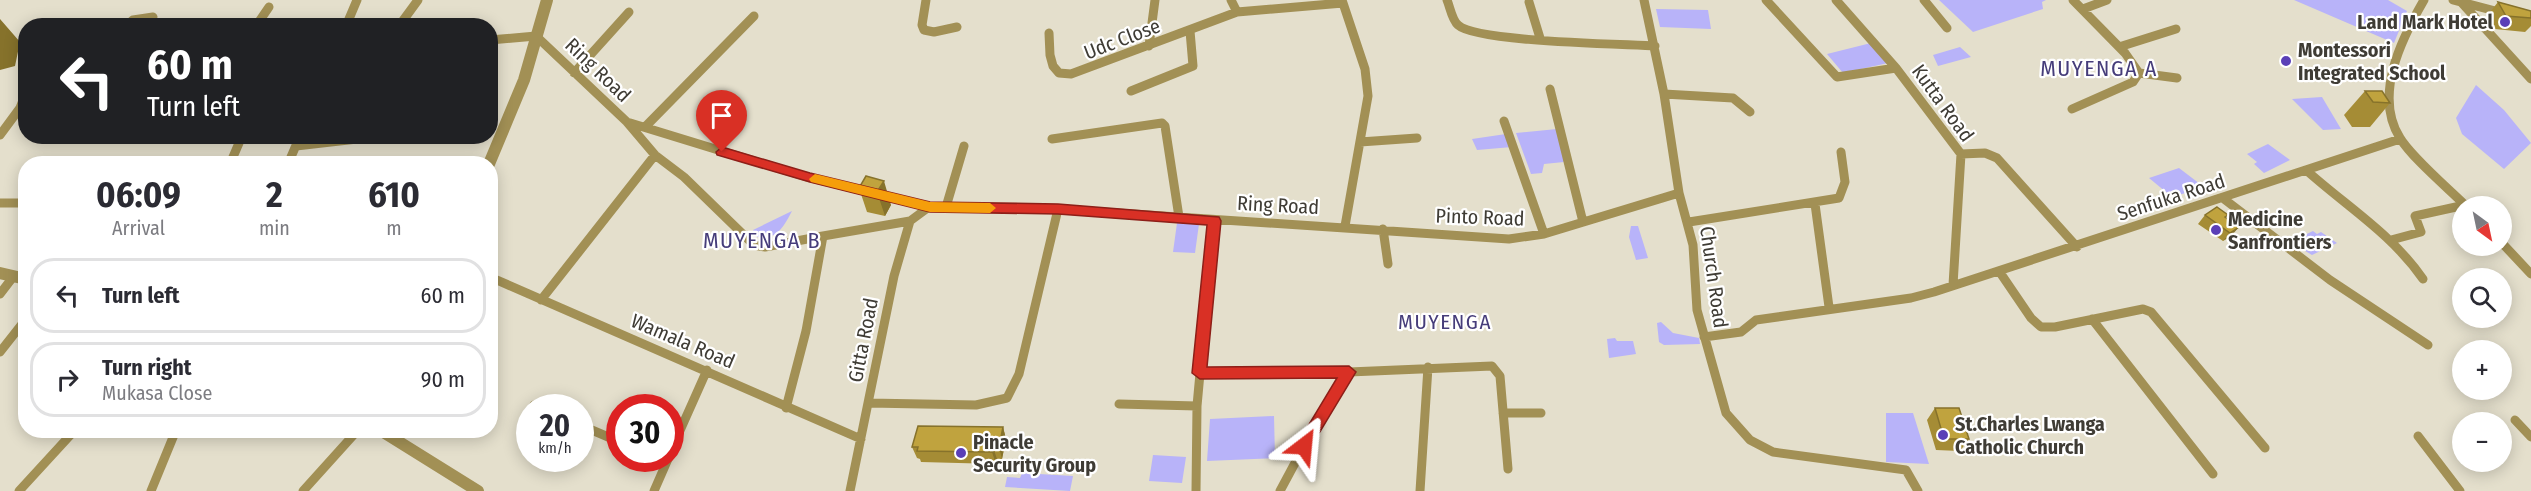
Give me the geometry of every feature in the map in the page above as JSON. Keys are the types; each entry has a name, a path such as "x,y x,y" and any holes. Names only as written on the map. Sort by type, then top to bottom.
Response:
{"street":[{"path":"349,18 357,0"},
{"path":"405,18 418,0"},
{"path":"498,142 524,80 548,0"},
{"path":"926,0 922,25 924,30 929,32 957,27"},
{"path":"1149,46 1155,0"},
{"path":"1231,0 1237,12"},
{"path":"1447,0 1456,24 1462,29 1509,37 1655,46"},
{"name":"Church Road","path":"1644,0 1664,94 1679,193 1689,222 1695,261 1696,310 1726,413 1750,440 1760,447 1783,454 1906,470 1918,491"},
{"path":"1766,0 1837,77 1896,68"},
{"name":"Kutta Road","path":"1836,0 1896,68 1961,154 1953,285"},
{"path":"1924,0 1947,28"},
{"path":"2073,0 2119,47 2139,73 2177,78"},
{"path":"2424,0 2409,24 2393,74 2390,115 2392,127 2400,139 2456,196"},
{"path":"2083,9 2106,1"},
{"path":"2457,1 2508,14"},
{"path":"2457,1 2531,79"},
{"path":"1343,2 1367,82 1368,96 1346,226"},
{"name":"Udc Close","path":"1049,33 1053,66 1064,75 1082,71 1237,12 1343,2"},
{"path":"1529,2 1540,38"},
{"path":"261,18 269,7"},
{"path":"574,74 629,12"},
{"path":"646,126 754,16"},
{"path":"146,18 153,17"},
{"path":"2119,47 2176,29"},
{"path":"1131,91 1193,66 1190,31"},
{"path":"498,39 536,36"},
{"name":"Ring Road","path":"536,36 627,122 810,178 930,207 1058,209 1214,221 1346,226"},
{"path":"2072,109 2133,82 2139,73"},
{"path":"1550,89 1583,222"},
{"path":"1664,94 1733,98 1750,112"},
{"path":"0,135 4,125 18,110"},
{"path":"1504,121 1544,234"},
{"path":"627,122 655,155 707,198 754,245 765,247 909,221 930,207"},
{"path":"1052,139 1162,123 1166,126 1179,217"},
{"path":"1360,142 1417,138"},
{"name":"Senfuka Road","path":"1704,337 1741,332 1756,320 1829,307 1911,298 2077,247 2400,139"},
{"path":"292,156 296,146 316,144"},
{"path":"946,207 964,146"},
{"path":"1689,222 1815,204 1839,198 1844,192 1841,152"},
{"path":"1961,154 1985,153 1997,158 2077,247"},
{"path":"542,300 655,155"},
{"path":"2306,170 2391,240 2416,266 2424,279"},
{"name":"Pinto Road","path":"1346,226 1509,239 1544,234 1679,193"},
{"path":"2224,199 2330,280 2428,345"},
{"path":"0,203 18,203"},
{"path":"1815,204 1829,307"},
{"path":"869,403 976,405 1007,398 1019,374 1058,209"},
{"path":"2391,240 2421,232 2415,216 2452,209"},
{"name":"Gitta Road","path":"850,491 894,276 909,221"},
{"path":"1196,491 1197,406 1214,221"},
{"path":"1383,229 1388,264"},
{"path":"786,408 806,331 823,237"},
{"path":"2512,254 2531,274"},
{"path":"1999,272 2031,318 2041,327 2055,327 2143,309 2151,312 2265,448"},
{"path":"0,273 18,278"},
{"path":"0,294 18,279"},
{"name":"Wamala Road","path":"498,281 861,439"},
{"path":"2092,319 2213,474"},
{"path":"0,352 18,329"},
{"path":"1200,373 1349,372 1492,366 1500,376 1508,469"},
{"path":"1420,491 1428,367"},
{"path":"684,419 707,370"},
{"path":"1280,491 1317,422 1349,372"},
{"path":"1119,404 1197,406"},
{"path":"1503,413 1541,413"},
{"path":"2515,420 2531,437"},
{"path":"2418,436 2460,491"},
{"path":"19,491 68,438"},
{"path":"151,491 173,438"},
{"path":"303,491 351,438"},
{"path":"393,438 478,491"},
{"path":"654,491 661,472"}],"shaded area":[{"path":"1939,0 2046,0 2042,2 2043,9 1973,32"},
{"path":"2294,0 2388,0 2407,11 2394,43"},
{"path":"1656,9 1708,10 1711,29 1660,27"},
{"path":"1871,43 1888,63 1843,73 1827,54"},
{"path":"1960,47 1971,57 1938,66 1933,55"},
{"path":"2476,85 2504,110 2531,143 2504,169 2462,134 2456,118"},
{"path":"2322,97 2341,129 2323,130 2292,99"},
{"path":"1557,129 1564,162 1544,164 1542,173 1531,174 1516,133"},
{"path":"1506,134 1512,147 1477,150 1472,139"},
{"path":"2268,144 2290,160 2264,173 2254,164 2257,162 2247,154"},
{"path":"2179,168 2200,184 2192,191 2172,197 2149,178"},
{"path":"792,211 783,227 775,234 764,238 757,237 753,230"},
{"path":"1177,223 1199,224 1195,253 1173,252"},
{"path":"1631,226 1638,226 1648,258 1636,260 1629,237"},
{"path":"2313,231 2317,234 2321,232 2337,243 2312,255 2290,242"},
{"path":"1661,322 1673,333 1699,338 1700,344 1664,345 1659,342 1657,323"},
{"path":"1615,338 1617,341 1633,341 1636,354 1609,358 1607,339"},
{"path":"1886,413 1913,413 1929,464 1886,462"},
{"path":"1274,416 1275,458 1207,461 1210,419"},
{"path":"1153,455 1186,457 1182,483 1149,481"},
{"path":"1022,473 1073,476 1070,491 1005,487 1007,477 1020,478"}],"building":[{"path":"2498,2 2531,11 2531,18 2506,16"},
{"path":"2365,91 2382,91 2390,103 2373,102"},
{"path":"866,176 884,181 877,192 859,188"},
{"path":"2217,207 2228,215 2225,217 2239,227 2230,233 2205,215"},
{"path":"1935,408 1959,408 1969,439 1944,439"},
{"path":"918,426 1003,427 999,447 993,447 992,452 917,451 918,447 912,447"}],"slow traffic":[{"path":"815,179 930,207 990,208"}],"place":[{"name":"Land Mark Hotel","path":"2505,22"},
{"name":"Montessori Integrated School","path":"2286,61"},
{"name":"Medicine Sanfrontiers","path":"2216,230"},
{"name":"St.Charles Lwanga Catholic Church","path":"1943,435"},
{"name":"Pinacle Security Group","path":"961,453"}],"district":[{"name":"MUYENGA A","path":"2099,68"},
{"name":"MUYENGA B","path":"762,240"},
{"name":"MUYENGA","path":"1445,322"}],"route":[{"path":"722,152 810,178 930,207 1058,209 1214,221 1200,373 1349,372 1304,446"}]}
